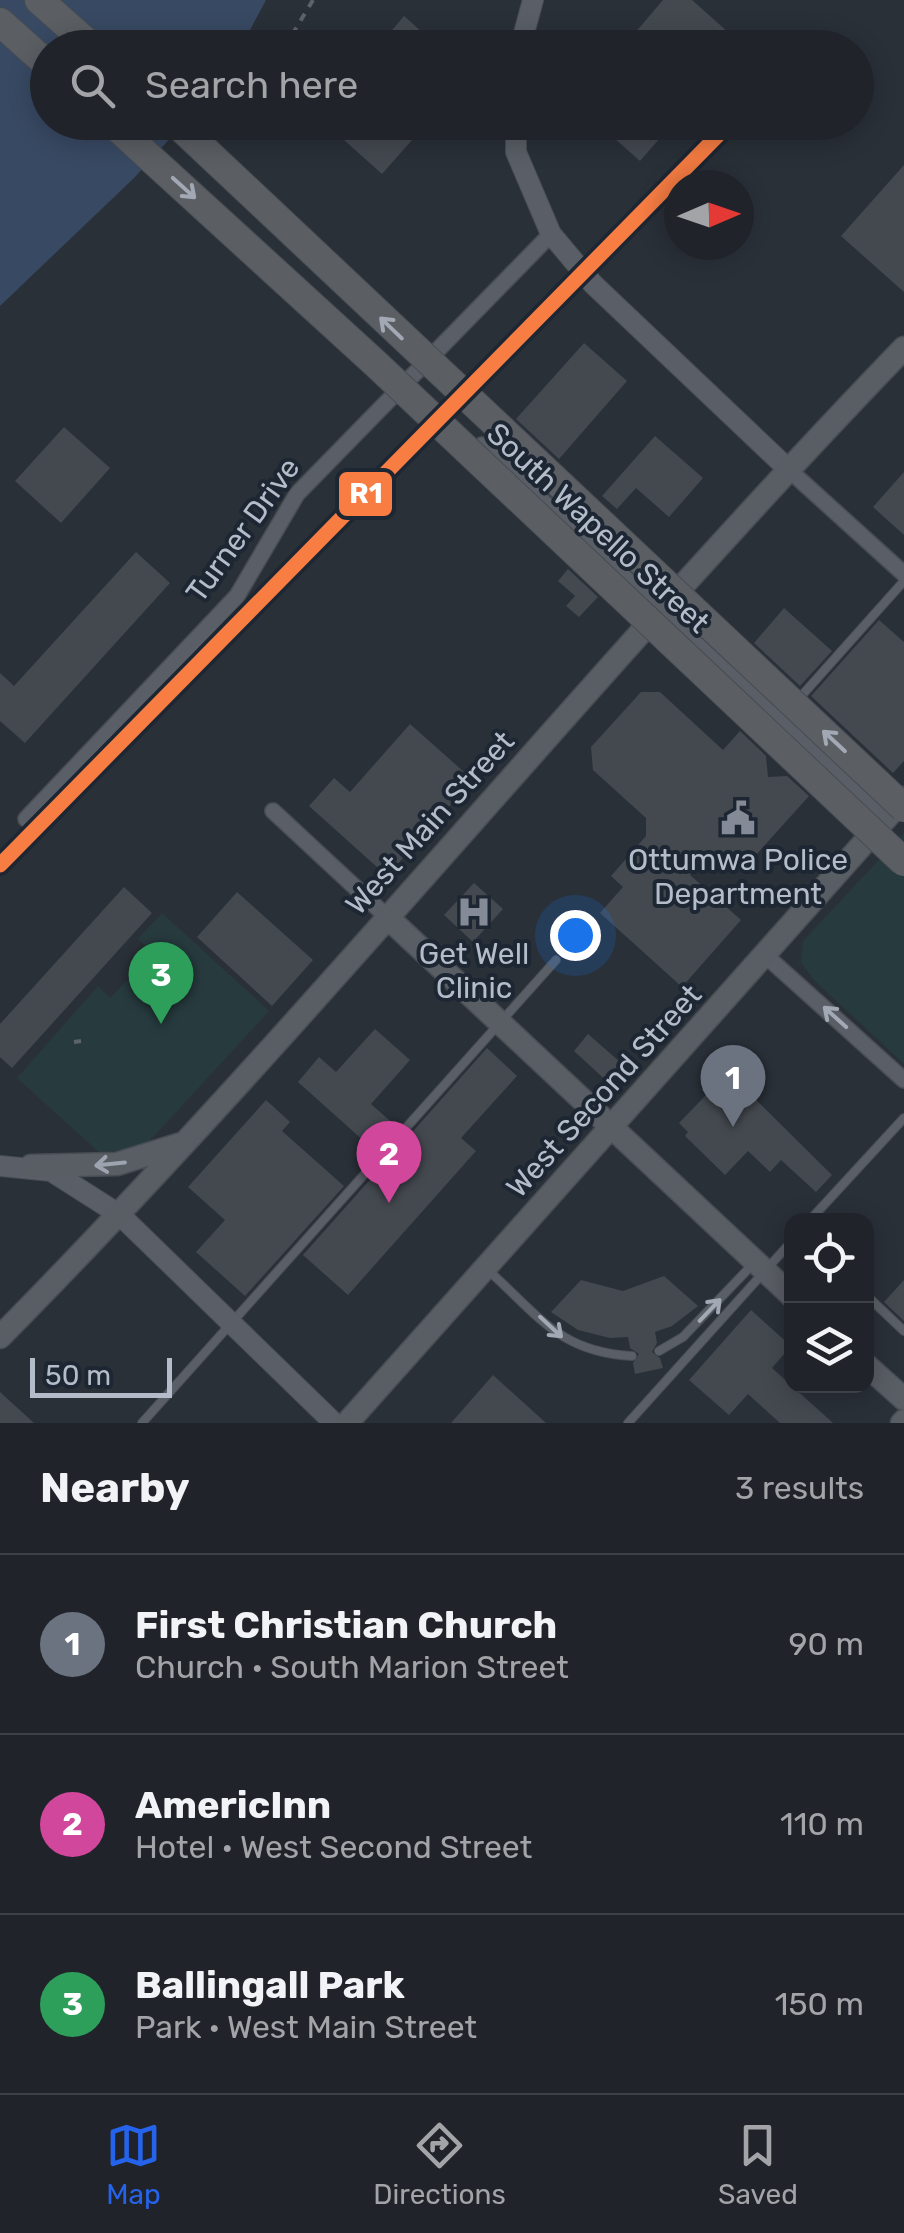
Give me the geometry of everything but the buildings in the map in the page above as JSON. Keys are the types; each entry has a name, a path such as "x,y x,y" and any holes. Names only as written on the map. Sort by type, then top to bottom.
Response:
{"highway":[{"path":"39,0 73,30"},
{"path":"0,22 30,49"},
{"name":"South Wapello Street","path":"132,140 376,364 904,862"},
{"name":"South Wapello Street","path":"194,140 894,813"}],"main road":[{"name":"West Main Street","path":"0,1337 120,1215 660,610 904,348"},
{"name":"West Second Street","path":"347,1423 904,798"},
{"path":"386,916 609,1130 784,1288"},
{"path":"31,1166 117,1164 185,1143"},
{"path":"874,1372 904,1399"}],"street":[{"path":"525,30 533,0"},
{"path":"516,140 516,152 550,234 593,284 904,577"},
{"name":"Turner Drive","path":"26,819 237,596 297,494 550,234"},
{"name":"South Wapello Street","path":"482,445 779,720 894,813"},
{"path":"272,811 386,916"},
{"path":"765,955 904,1080"},
{"path":"0,1166 31,1166 70,1180 120,1215 334,1423"}],"lane":[{"path":"779,720 904,577"},
{"path":"142,1423 556,960"},
{"path":"816,1213 904,1118"},
{"path":"659,1351 684,1337 784,1248"},
{"path":"628,1423 760,1266"},
{"path":"486,1268 566,1342 595,1354 632,1356"},
{"path":"874,1303 904,1331"}],"path":[{"path":"295,30 313,0"}],"green space":[{"path":"904,833 904,1064 814,980 801,962 803,941"},
{"path":"162,913 269,1011 144,1147 100,1153 17,1078 98,986 110,998 153,953 138,939"}],"water":[{"path":"0,0 266,0 250,30 30,30 30,140 169,140 0,306"}],"transit line":[{"name":"R1","path":"0,865 713,140"}],"place":[{"name":"Ottumwa Police Department","path":"738,818"},
{"name":"Get Well Clinic","path":"474,912"},
{"name":"Ballingall Park","path":"161,1024"},
{"name":"First Christian Church","path":"733,1127"},
{"name":"AmericInn","path":"389,1203"}]}
